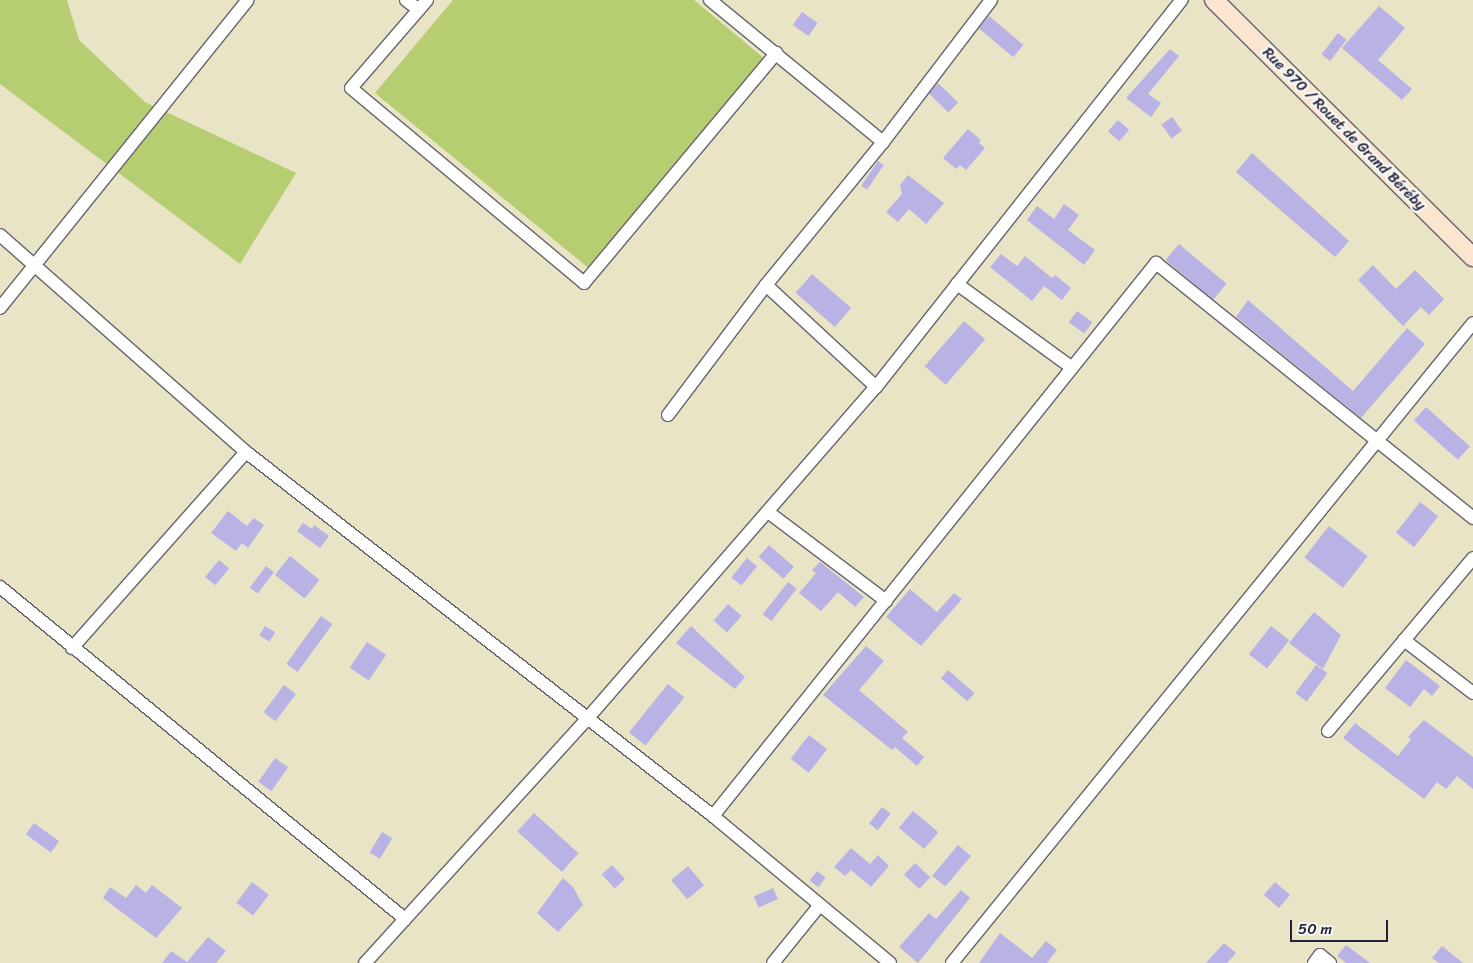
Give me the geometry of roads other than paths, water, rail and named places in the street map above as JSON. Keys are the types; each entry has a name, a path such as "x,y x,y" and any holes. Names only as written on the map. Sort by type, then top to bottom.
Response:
{"main road":[{"name":"Rue 970 / Rouet de Grand Béréby","path":"1214,0 1473,257"}],"street":[{"path":"0,308 248,0"},
{"path":"406,0 423,5 351,88 584,283 776,53"},
{"path":"710,0 883,142"},
{"path":"668,415 766,285 883,142 991,0"},
{"path":"365,963 586,719 876,387 1182,0"},
{"path":"0,235 36,264 246,452 586,719 713,816 890,963"},
{"path":"713,816 1156,263 1473,518"},
{"path":"958,284 1072,368"},
{"path":"766,285 876,387"},
{"path":"952,963 1473,323"},
{"path":"72,648 246,452"},
{"path":"768,512 886,600"},
{"path":"1328,730 1473,558"},
{"path":"0,587 72,648 405,919"},
{"path":"1404,640 1473,694"},
{"path":"773,963 820,906"},
{"path":"1314,963 1320,955 1330,963"}]}
